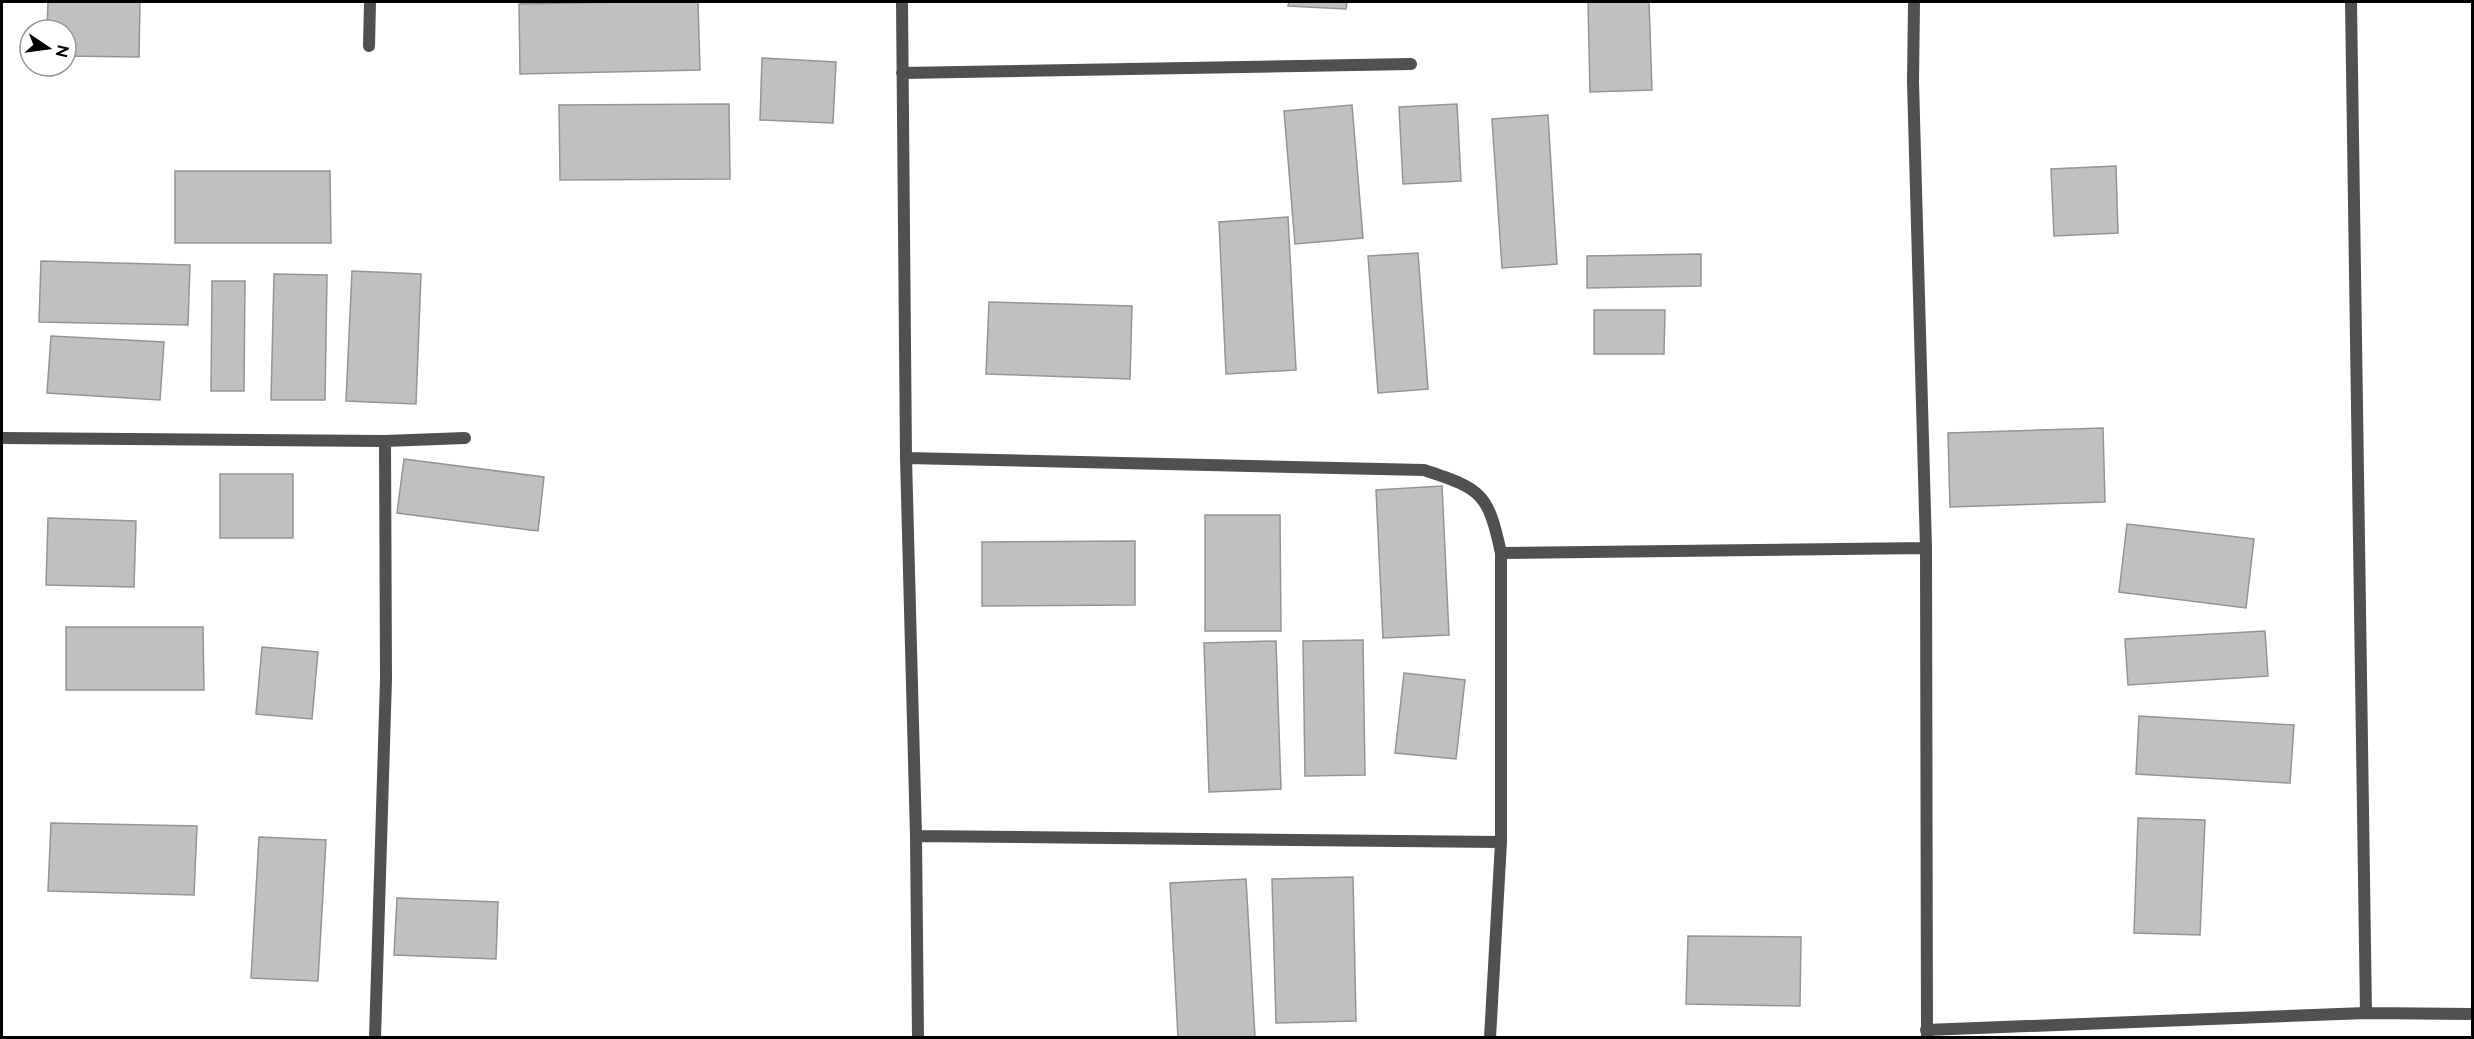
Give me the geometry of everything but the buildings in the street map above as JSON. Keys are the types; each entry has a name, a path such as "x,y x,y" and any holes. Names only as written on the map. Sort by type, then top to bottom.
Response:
{"street":[{"path":"369,46 370,2"},
{"path":"902,2 906,458 916,836 918,1038"},
{"path":"1914,2 1913,82 1926,548 1927,1034 2366,1013 2472,1014"},
{"path":"2351,2 2366,1013"},
{"path":"902,73 1411,64"},
{"path":"2,438 385,441 465,438"},
{"path":"375,1038 386,679 385,441"},
{"path":"906,458 1424,470 1468,484 1492,512 1501,553 1501,842 1490,1038"},
{"path":"1501,553 1926,548"},
{"path":"916,836 1501,842"}]}
